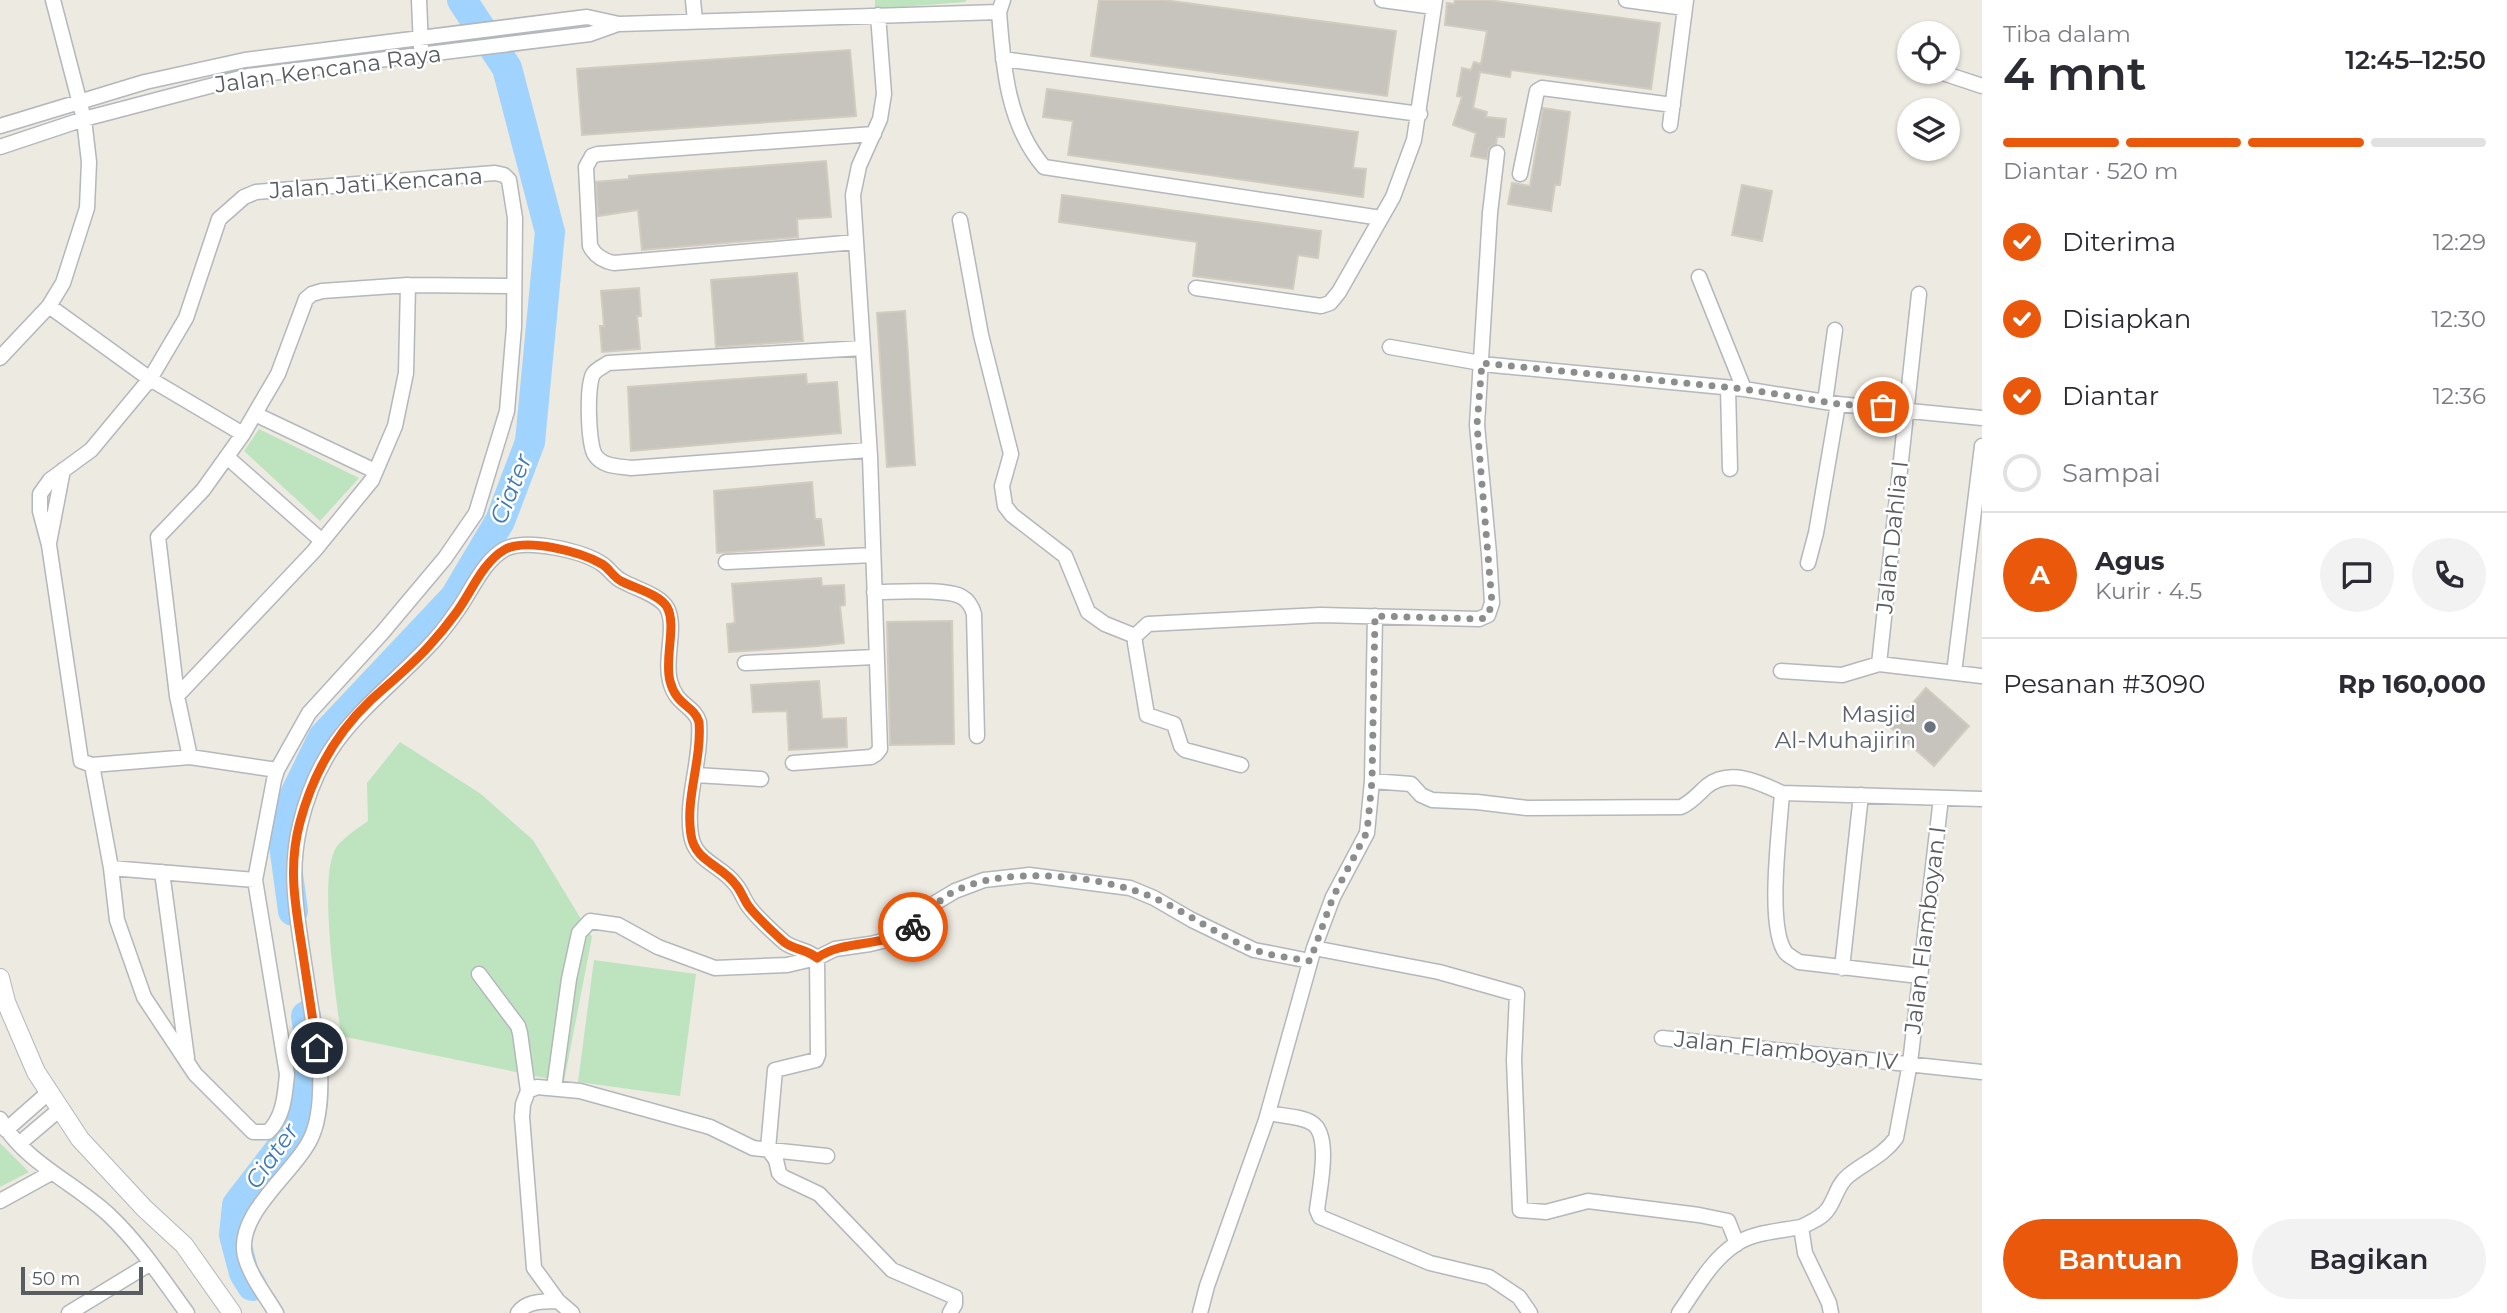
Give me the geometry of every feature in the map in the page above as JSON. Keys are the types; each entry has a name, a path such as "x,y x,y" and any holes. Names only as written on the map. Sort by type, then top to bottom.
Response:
{"street":[{"path":"0,358 49,306 63,282 87,208 89,162 84,119 52,0"},
{"path":"419,0 422,55"},
{"path":"694,0 695,21"},
{"path":"1196,288 1321,306 1330,303 1339,292 1381,218 1401,176 1415,140 1420,114 1435,4 1382,0"},
{"path":"1626,0 1685,4 1670,125"},
{"path":"1001,6 1008,97 1026,138 1044,167 1381,218"},
{"name":"Jalan Kencana Raya","path":"0,126 145,82 246,60 587,17 620,23 878,15 1001,6"},
{"path":"793,763 876,754 880,749 869,450 853,195 859,166 880,119 884,94 878,15"},
{"name":"Jalan Kencana Raya","path":"0,147 84,119 248,76 590,34 620,23"},
{"path":"1003,59 1420,114"},
{"path":"1960,79 1982,86"},
{"path":"1520,174 1537,90 1542,88 1672,105"},
{"path":"856,243 614,263 606,261 593,252 590,246 586,167 592,156 598,154 874,134"},
{"path":"1241,765 1185,750 1181,746 1174,724 1147,715 1136,655 1136,636 1148,625 1320,615 1479,619 1488,615 1492,603 1477,425 1490,213 1497,153"},
{"name":"Jalan Jati Kencana","path":"255,880 287,1074 285,1097 275,1125 268,1132 253,1132 195,1074 144,997 117,920 111,868 87,763 49,545 40,511 40,494 50,480 91,450 150,379 186,318 219,219 244,197 256,192 495,173 507,177 515,218 513,286"},
{"path":"960,220 981,335 1011,454 1002,486 1004,506 1012,516 1065,556 1088,612 1105,624 1136,636"},
{"path":"1699,277 1744,389"},
{"path":"177,696 322,541 372,480 395,426 406,373 408,285"},
{"path":"111,868 255,880 277,770 309,713 445,558 476,513 507,411 514,327 513,286 408,285 322,291 312,293 306,299 278,374 243,434 203,490 158,537 177,696 190,757"},
{"name":"Jalan Dahlia I","path":"1878,664 1919,295"},
{"path":"49,306 150,379 243,434"},
{"path":"1808,563 1816,533 1831,403 1835,330"},
{"path":"1390,347 1482,363 1744,389 1831,403 1982,418"},
{"path":"863,348 608,363 594,373 589,385 591,444 595,455 605,464 631,468 869,450"},
{"path":"1728,388 1730,469"},
{"path":"255,414 375,471"},
{"path":"1954,673 1982,446"},
{"path":"227,457 322,541"},
{"path":"276,1313 250,1267 245,1246 255,1213 310,1140 321,1089 320,1066 294,896 292,864 313,780 339,736 369,702 429,646 489,563 505,550 527,545 588,556 605,566 616,579 666,606 670,627 669,678 675,696 697,715 699,722 690,833 697,852 706,862 726,873 749,908 785,943 817,958"},
{"path":"726,562 873,555"},
{"path":"874,592 948,592 961,596 971,605 974,614 977,736"},
{"path":"1200,1313 1268,1113 1312,955 1333,897 1367,832 1372,781 1375,616"},
{"path":"744,663 875,657"},
{"path":"1781,671 1842,675 1878,664 1982,676"},
{"path":"87,763 190,757 277,770"},
{"path":"696,775 761,779"},
{"path":"1372,781 1411,784 1421,795 1432,800 1527,808 1681,807 1722,778 1756,781 1782,793 1982,799"},
{"path":"1782,793 1775,911 1778,934 1786,953 1799,962 1919,976"},
{"path":"1842,968 1861,795"},
{"name":"Jalan Flamboyan I","path":"1801,1227 1821,1217 1846,1177 1889,1148 1896,1138 1910,1063 1941,798"},
{"path":"162,872 187,1063"},
{"path":"554,1087 569,979 579,933 590,921 618,925 658,947 715,968 787,965 817,958 835,949 895,938 910,929 935,903 955,891 984,880 1029,875 1130,888 1254,950 1439,972 1517,995 1514,1060 1520,1210 1546,1212 1588,1201 1699,1215 1728,1221 1737,1244"},
{"path":"817,958 818,1055 816,1060 810,1063 775,1070 768,1149 783,1178 819,1194 892,1270 955,1297 950,1313"},
{"path":"479,974 518,1026 528,1091 523,1104 523,1117 534,1268 558,1301 572,1313"},
{"path":"0,978 11,1013 48,1093 80,1139 144,1208 184,1245 232,1313"},
{"name":"Jalan Flamboyan IV","path":"1662,1038 1982,1072"},
{"path":"528,1091 537,1087 580,1091 710,1127 753,1148 827,1156"},
{"path":"48,1093 3,1124 51,1173 109,1215 151,1263 187,1313"},
{"path":"20,1143 60,1109"},
{"path":"1268,1113 1311,1122 1320,1133 1323,1155 1317,1210 1320,1217 1430,1263 1489,1278 1520,1297 1530,1313"},
{"path":"0,1201 51,1173"},
{"path":"1679,1313 1708,1271 1737,1244 1755,1236 1801,1227 1805,1253 1829,1303 1831,1313"},
{"path":"69,1313 151,1263"},
{"path":"518,1313 530,1304 558,1301"}],"green space":[{"path":"875,0 967,0 875,9"},
{"path":"259,429 359,478 320,521 244,451"},
{"path":"400,742 481,794 533,840 592,937 564,1082 341,1036 328,907 332,859 338,845 368,821 367,783"},
{"path":"594,960 696,974 680,1096 578,1082"},
{"path":"0,1143 29,1172 0,1187"}],"building":[{"path":"1099,0 1164,0 1396,31 1387,96 1091,56"},
{"path":"1455,0 1488,0 1660,23 1651,89 1511,70 1510,77 1480,72 1473,108 1487,112 1486,117 1506,119 1504,137 1497,137 1496,144 1489,148 1487,159 1471,156 1476,133 1453,125 1462,97 1457,96 1462,68 1471,70 1474,62 1481,64 1487,31 1445,25 1447,3 1454,4"},
{"path":"850,50 856,116 582,135 577,69"},
{"path":"1047,89 1358,132 1353,168 1366,169 1363,197 1068,155 1073,121 1043,117"},
{"path":"1543,108 1570,112 1560,185 1555,185 1551,211 1508,204 1512,183 1530,186"},
{"path":"826,161 831,217 797,219 798,237 642,250 638,210 598,216 596,182 629,179 629,176"},
{"path":"1742,185 1772,191 1762,241 1732,235"},
{"path":"1062,195 1321,231 1318,258 1298,255 1293,289 1193,276 1197,242 1059,222"},
{"path":"797,273 803,341 716,347 711,280"},
{"path":"639,288 641,316 637,316 640,349 602,352 600,326 604,326 601,291"},
{"path":"905,311 915,465 887,467 877,313"},
{"path":"806,374 807,384 837,382 841,433 631,451 628,387"},
{"path":"812,482 815,519 821,519 824,545 717,553 714,491"},
{"path":"821,578 822,586 844,585 845,605 840,606 844,643 729,652 727,624 735,623 732,584"},
{"path":"952,621 954,744 890,745 887,622"},
{"path":"819,681 822,719 846,718 847,747 789,750 787,711 753,712 751,685"},
{"name":"Masjid Al-Muhajirin","path":"1926,688 1969,726 1934,766 1891,728"}],"waterway":[{"name":"Ciater","path":"293,911 281,823 323,737 455,597 500,521 530,442 550,232 507,68 462,0"},
{"name":"Ciater","path":"252,1286 244,1273 234,1235 237,1205 294,1131 306,1100 312,1055 306,1016"}],"way so far":[{"path":"913,927 935,903 955,891 984,880 1029,875 1130,888 1254,950 1310,961 1333,897 1367,832 1372,781 1375,616 1479,619 1485,618 1491,609 1489,554 1477,425 1482,363 1744,389 1838,404 1883,407"}],"place":[{"name":"Masjid Al-Muhajirin","path":"1930,727"}],"route":[{"path":"317,1048 294,896 292,864 313,780 339,736 369,702 429,646 489,563 505,550 515,546 527,545 588,556 605,566 616,579 666,606 670,627 669,678 675,696 697,715 700,730 691,807 690,833 693,844 706,862 726,873 749,908 785,943 817,958 835,949 895,938 913,927"}]}
